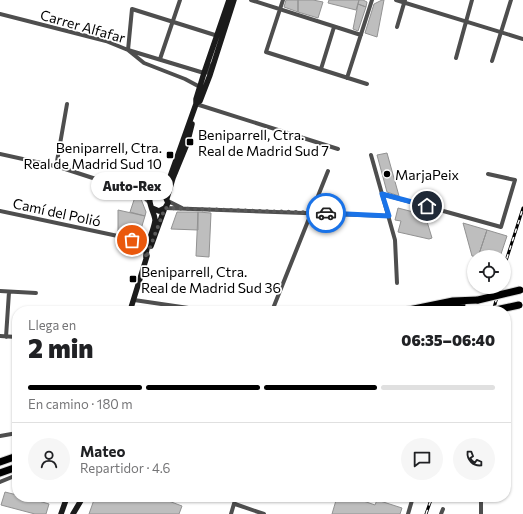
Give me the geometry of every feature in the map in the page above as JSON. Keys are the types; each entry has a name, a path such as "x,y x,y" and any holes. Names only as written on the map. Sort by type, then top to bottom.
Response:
{"highway":[{"path":"453,306 521,290"},
{"path":"428,306 453,301 478,300"},
{"path":"511,307 521,305"},
{"path":"0,462 12,458"},
{"path":"0,472 12,468"}],"street":[{"path":"160,59 180,0"},
{"path":"132,306 154,222 150,198 166,183 170,176 198,102 204,73 229,0"},
{"path":"202,88 213,64 234,0"},
{"path":"250,0 361,35"},
{"path":"283,0 266,52 367,84"},
{"path":"347,78 372,0 376,0"},
{"path":"396,0 404,1 500,33 523,39"},
{"path":"456,58 472,0"},
{"path":"492,61 511,0"},
{"path":"397,27 404,1"},
{"path":"204,73 128,50 132,9 216,35 218,37 219,44"},
{"name":"Carrer Alfafar","path":"0,14 106,41 128,50 144,63 186,79 202,88"},
{"path":"321,69 334,26"},
{"path":"204,73 208,72 209,67 213,64"},
{"path":"198,102 338,149"},
{"path":"56,167 67,104"},
{"path":"146,255 164,209 173,178 187,144 191,131 192,115"},
{"path":"0,154 56,167 139,193 163,194 167,199 182,208"},
{"path":"371,155 396,245 397,283"},
{"path":"274,306 313,212 328,171"},
{"path":"382,194 501,227 515,180 488,174"},
{"path":"139,193 156,211 182,208 389,216"},
{"name":"Camí del Polió","path":"0,212 132,240"},
{"path":"132,240 150,239"},
{"path":"132,240 146,255"},
{"path":"0,291 36,293"},
{"path":"6,336 9,292"},
{"path":"134,300 175,306"},
{"path":"0,336 12,337"},
{"path":"0,436 12,434"},
{"path":"0,482 12,477"},
{"path":"62,514 66,502"},
{"path":"73,514 80,502"},
{"path":"408,514 412,502"},
{"path":"481,502 481,514"},
{"path":"231,514 235,504 264,514"},
{"path":"441,514 443,509"}],"building":[{"path":"286,0 298,0 298,12 284,7"},
{"path":"298,0 323,2 318,18 298,12"},
{"path":"329,0 359,0 356,10 328,3"},
{"path":"359,0 367,2 366,7 358,4"},
{"path":"384,0 377,37 365,33 374,4"},
{"path":"358,4 366,7 358,31 353,29"},
{"name":"MarjaPeix","path":"387,153 399,196 387,192 377,155"},
{"path":"135,197 141,199 146,212 145,216 130,212"},
{"path":"398,208 425,215 432,238 429,239 398,232 401,221 395,220"},
{"path":"118,210 145,216 138,239 118,235"},
{"path":"177,212 198,212 198,230 171,229"},
{"path":"198,212 211,213 209,257 196,256"},
{"path":"463,223 487,230 480,250 470,250"},
{"path":"487,230 507,236 502,250 480,250"},
{"path":"5,492 12,494 12,502 42,502 49,504 46,514 35,514 1,505"},
{"path":"93,502 171,502 182,506 179,514 89,514"},
{"path":"336,502 366,502 375,505 376,502 383,502 402,508 400,514 332,514"}],"railway":[{"path":"509,250 523,208"},
{"path":"494,306 498,294"},
{"path":"426,514 430,502"}],"way so far":[{"path":"132,240 146,252 146,258 165,208 326,213"}],"place":[{"name":"Beniparrell, Ctra. Real de Madrid Sud 7","path":"190,142"},
{"name":"Beniparrell, Ctra. Real de Madrid Sud 10","path":"170,155"},
{"name":"MarjaPeix","path":"387,174"},
{"name":"Auto-Rex","path":"132,240"},
{"name":"Beniparrell, Ctra. Real de Madrid Sud 36","path":"133,279"}],"route":[{"path":"326,213 389,216 382,194 427,206"}]}
